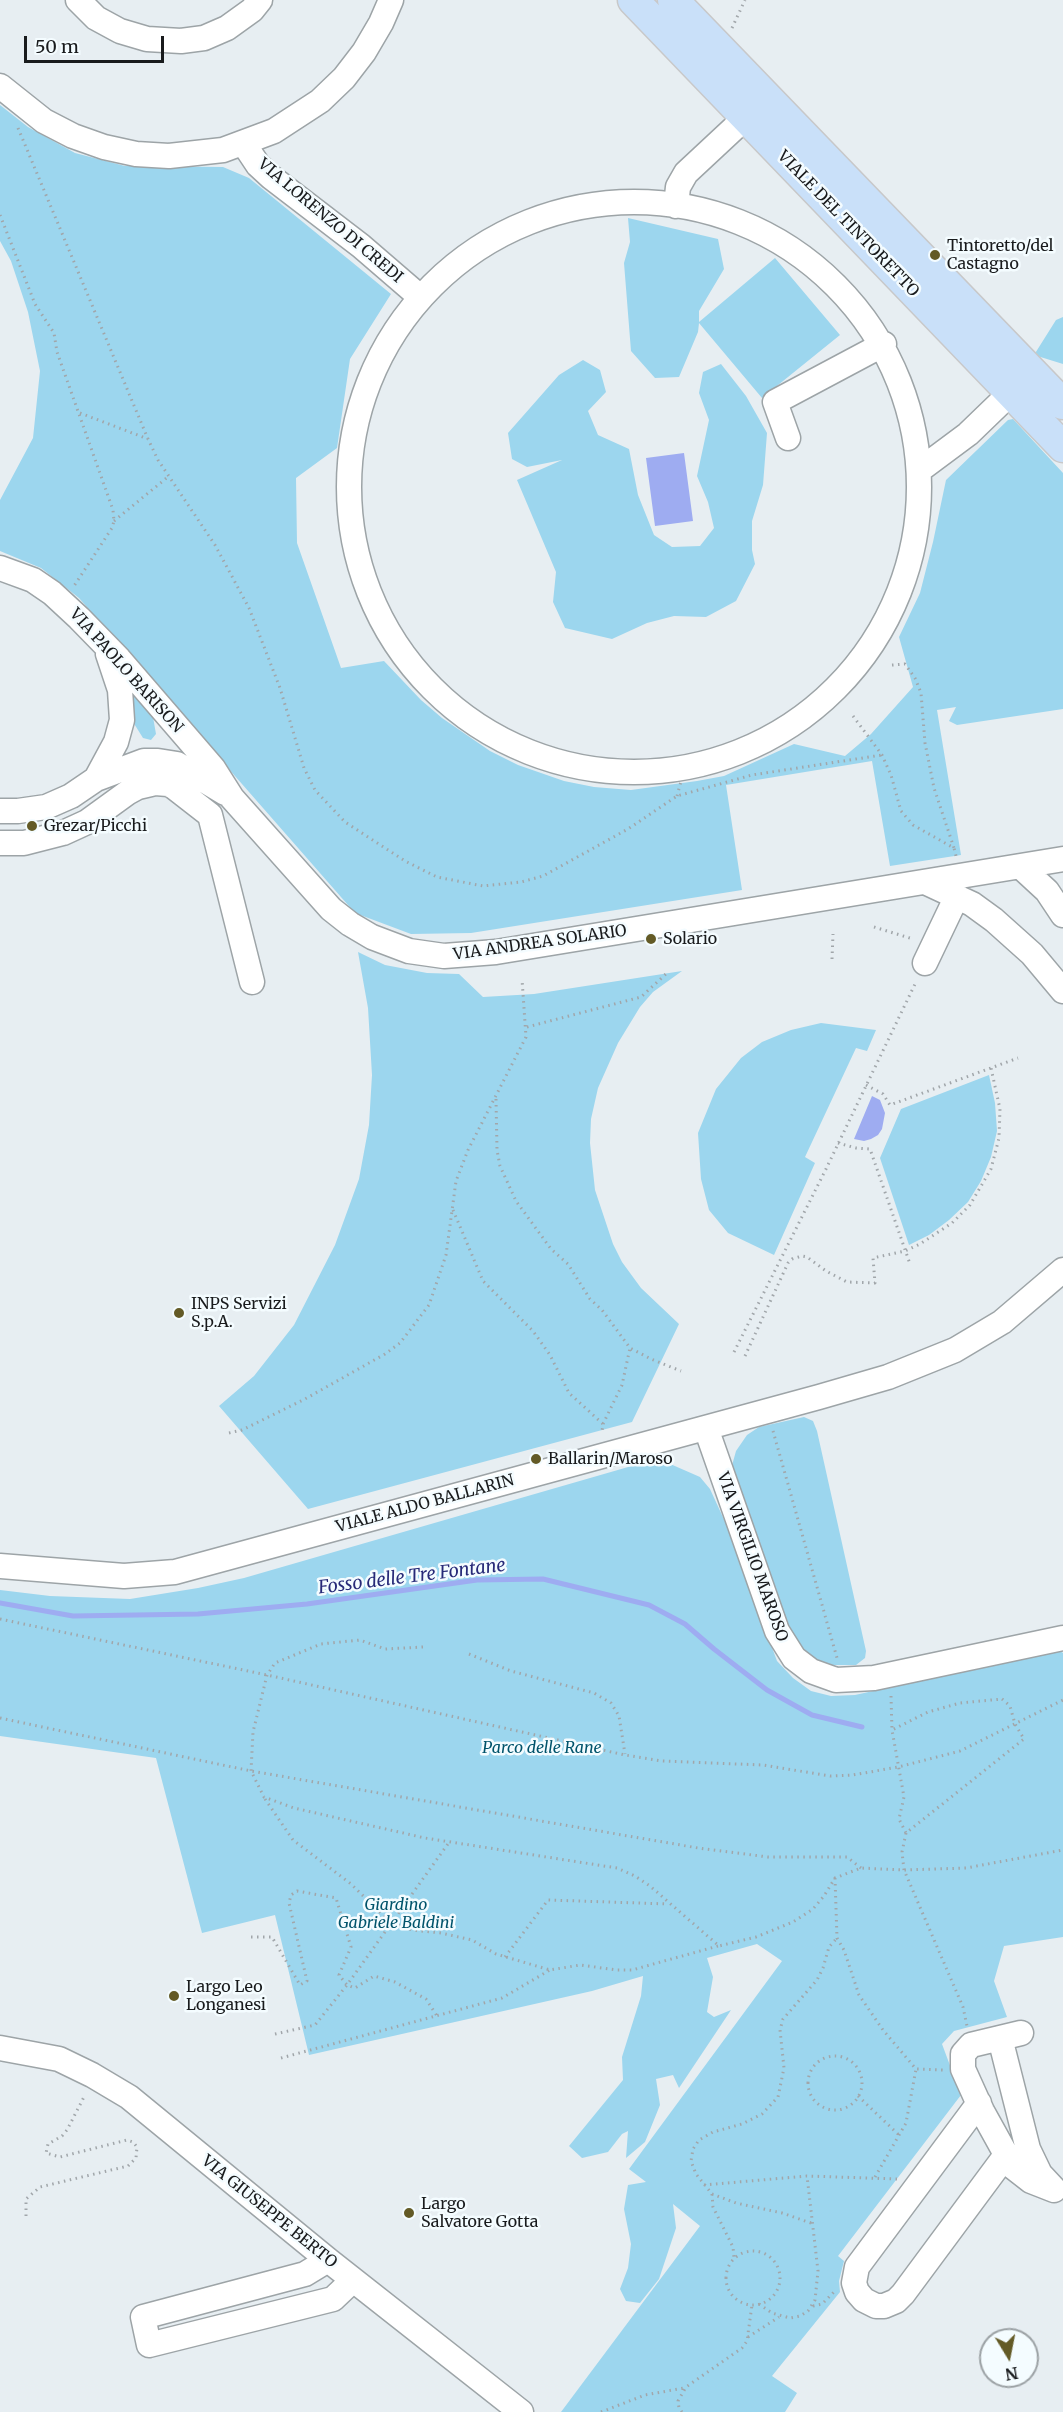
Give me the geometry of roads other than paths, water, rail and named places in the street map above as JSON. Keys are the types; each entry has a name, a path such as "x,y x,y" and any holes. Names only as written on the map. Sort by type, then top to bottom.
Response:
{"main road":[{"name":"VIALE DEL TINTORETTO","path":"633,0 757,107 1063,404"},
{"name":"VIALE DEL TINTORETTO","path":"673,0 757,107 1011,393 1063,447"}],"street":[{"path":"78,0 89,12 113,28 139,38 163,41 197,39 219,32 240,20 260,0"},
{"path":"0,86 44,121 73,136 125,152 158,156 190,155 244,144 293,120 320,101 336,86 370,43 391,0"},
{"path":"676,206 678,187 686,173 757,107"},
{"name":"VIA LORENZO DI CREDI","path":"244,144 258,165 271,177 361,246 419,296"},
{"path":"623,204 676,206 708,214 739,226 805,261 848,297 870,323 884,344 906,393 915,427 921,469 919,519 907,574 884,626 860,663 821,703 784,730 736,753 686,767 645,772 604,770 563,763 512,745 476,725 438,695 406,660 382,623 364,583 352,540 347,496 350,452 357,412 371,374 393,332 419,296 467,254 524,225 568,211 623,204"},
{"path":"788,438 775,402 884,344"},
{"path":"921,469 968,434 1033,373"},
{"name":"VIA PAOLO BARISON","path":"0,568 33,580 63,603 102,643 213,768 232,798"},
{"path":"96,778 116,742 122,720 117,675 102,643"},
{"path":"0,811 46,807 71,796 96,778 136,763 169,762 194,774 232,798 210,815"},
{"path":"0,843 24,843 63,833 87,822 138,787 155,783 174,787 210,815 252,982"},
{"name":"VIA ANDREA SOLARIO","path":"232,798 337,915 372,937 420,954 444,956 481,954 1063,859"},
{"path":"1021,867 1047,891 1063,915"},
{"path":"927,882 957,896 994,920 1044,966 1063,992"},
{"path":"925,963 957,896"},
{"name":"VIALE ALDO BALLARIN","path":"0,1566 86,1574 135,1576 164,1574 706,1428 888,1377 955,1350 1002,1322 1063,1270"},
{"name":"VIA VIRGILIO MAROSO","path":"706,1428 772,1620 782,1641 802,1666 827,1678 843,1680 888,1676 1063,1638"},
{"path":"1011,2036 1028,2150 1040,2174 1058,2193 1022,2176 1006,2155 963,2068 963,2054 971,2045 1011,2036"},
{"name":"VIA GIUSEPPE BERTO","path":"0,2048 59,2059 95,2077 136,2103 328,2260 521,2412"},
{"path":"979,2103 862,2260 854,2283 861,2296 871,2305 884,2306 896,2301 1006,2155"},
{"path":"328,2260 305,2274 143,2317 150,2345 333,2299 353,2280"}],"water":[{"path":"684,453 693,521 655,526 646,458"},
{"path":"872,1096 880,1100 885,1113 882,1129 871,1139 864,1141 854,1139"}],"waterway":[{"name":"Fosso delle Tre Fontane","path":"0,1603 73,1616 198,1614 307,1604 477,1580 543,1579 649,1605 685,1624 767,1690 812,1715 862,1727"}],"place":[{"name":"Tintoretto/del Castagno","path":"935,255"},
{"name":"Grezar/Picchi","path":"32,826"},
{"name":"Solario","path":"651,939"},
{"name":"INPS Servizi S.p.A.","path":"179,1313"},
{"name":"Ballarin/Maroso","path":"536,1459"},
{"name":"Largo Leo Longanesi","path":"174,1996"},
{"name":"Largo Salvatore Gotta","path":"409,2213"}],"park label":[{"name":"Parco delle Rane","path":"542,1748"},
{"name":"Giardino Gabriele Baldini","path":"396,1914"}]}
